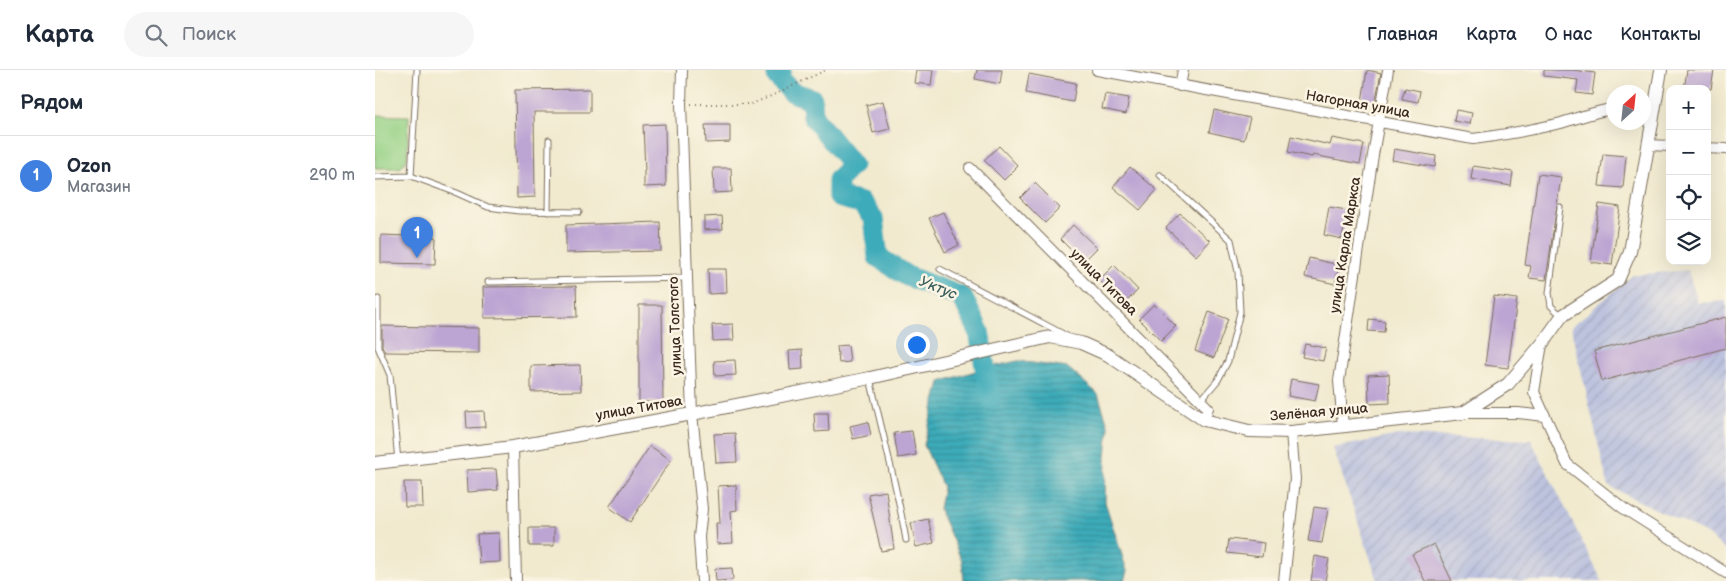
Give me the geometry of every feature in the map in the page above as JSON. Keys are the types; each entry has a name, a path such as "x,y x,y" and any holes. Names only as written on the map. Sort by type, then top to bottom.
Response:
{"street":[{"name":"улица Толстого","path":"682,70 681,104 692,414 702,509 699,537 702,581"},
{"name":"Нагорная улица","path":"1097,70 1473,139 1512,134 1606,110"},
{"path":"1180,86 1183,70"},
{"name":"улица Карла Маркса","path":"1343,426 1339,381 1378,122 1388,70"},
{"path":"1651,99 1661,70"},
{"path":"1463,414 1508,384 1542,344 1562,316 1618,280 1630,252 1649,144 1649,130"},
{"path":"1649,144 1666,146"},
{"path":"1711,148 1726,149"},
{"name":"улица Титова","path":"970,168 1200,401"},
{"name":"Зелёная улица","path":"1050,337 1081,343 1108,355 1204,420 1249,431 1291,432 1463,414"},
{"name":"улица Титова","path":"375,464 513,447 692,414 869,378 1050,337"},
{"path":"1542,344 1534,392 1567,464 1623,508 1726,573"},
{"path":"1200,401 1208,408 1204,420"},
{"path":"1463,414 1518,413 1545,416"},
{"path":"1285,581 1295,479 1291,432"},
{"path":"513,447 516,581"}],"lane":[{"path":"411,176 417,70"},
{"path":"548,212 549,140"},
{"path":"375,176 411,176 488,207 519,211 579,212"},
{"path":"1160,176 1231,240 1238,272 1240,312 1229,361 1218,380 1200,401"},
{"path":"1560,207 1549,293 1551,306 1562,316"},
{"path":"941,269 1081,343"},
{"path":"488,282 687,278"},
{"path":"378,299 378,347 390,375 398,461"},
{"path":"869,378 899,502 906,540"}],"path":[{"path":"681,104 751,104 769,98 825,70"}],"shaded area":[{"path":"1688,270 1698,303 1726,301 1726,551 1709,535 1608,486 1571,327 1633,275"},
{"path":"1399,435 1531,440 1602,581 1378,581 1333,448"}],"green space":[{"path":"375,115 409,116 407,159 400,168 375,168"}],"water":[{"path":"1018,361 1068,368 1098,394 1109,428 1105,502 1127,571 1124,581 964,581 962,561 939,509 943,487 924,445 940,382 985,368"}],"building":[{"path":"916,70 933,70 931,85 914,83"},
{"path":"977,70 1002,70 1000,84 975,79"},
{"path":"1367,70 1381,73 1375,104 1362,102"},
{"path":"1544,70 1573,70 1595,73 1592,95 1576,93 1578,80 1544,76"},
{"path":"1687,70 1714,70 1711,89 1711,85 1685,85"},
{"path":"1029,74 1076,83 1073,102 1026,93"},
{"path":"1405,88 1420,91 1418,102 1402,99"},
{"path":"590,89 590,112 534,112 535,197 517,198 515,90"},
{"path":"1105,94 1129,98 1126,114 1102,109"},
{"path":"883,101 890,129 873,133 866,105"},
{"path":"1214,110 1250,118 1244,140 1209,132"},
{"path":"1456,110 1472,113 1470,124 1454,121"},
{"path":"665,124 666,186 644,187 643,125"},
{"path":"705,125 730,125 730,142 706,143"},
{"path":"1291,136 1330,145 1332,138 1364,144 1360,164 1288,152"},
{"path":"999,146 1018,166 1004,180 984,160"},
{"path":"1394,149 1436,156 1435,167 1392,160"},
{"path":"1603,154 1626,156 1623,188 1599,186"},
{"path":"1473,166 1513,172 1511,186 1471,179"},
{"path":"1130,167 1157,190 1140,210 1113,187"},
{"path":"713,168 731,168 732,192 714,193"},
{"path":"1538,174 1561,177 1546,280 1529,278 1531,266 1525,265"},
{"path":"1035,183 1060,208 1045,223 1020,198"},
{"path":"1599,204 1620,207 1612,265 1591,262"},
{"path":"1329,207 1347,210 1342,239 1324,235"},
{"path":"943,212 959,245 945,252 929,218"},
{"path":"1180,213 1210,241 1196,256 1166,228"},
{"path":"722,216 723,229 704,230 704,217"},
{"path":"660,222 661,251 566,253 566,225"},
{"path":"1073,225 1097,248 1083,262 1060,239"},
{"path":"381,235 436,237 435,264 381,263"},
{"path":"1309,258 1339,265 1335,284 1305,277"},
{"path":"1114,265 1138,290 1124,304 1099,280"},
{"path":"708,269 726,269 727,293 709,294"},
{"path":"576,286 577,317 484,318 483,287"},
{"path":"1494,296 1517,299 1508,368 1485,365"},
{"path":"1154,304 1176,326 1161,341 1139,319"},
{"path":"639,305 662,305 663,402 639,402"},
{"path":"1209,312 1228,319 1214,358 1195,351"},
{"path":"1726,317 1726,348 1602,381 1594,351"},
{"path":"1369,319 1385,321 1384,332 1368,331"},
{"path":"733,324 734,340 713,341 712,325"},
{"path":"382,326 479,328 479,353 385,352 382,346"},
{"path":"1305,344 1326,348 1323,361 1302,357"},
{"path":"848,345 850,362 839,363 837,346"},
{"path":"802,350 803,369 790,370 789,351"},
{"path":"735,360 736,375 715,376 714,361"},
{"path":"580,365 581,391 531,392 531,366"},
{"path":"1389,374 1390,403 1369,404 1368,375"},
{"path":"1291,379 1319,384 1315,401 1288,396"},
{"path":"484,411 485,427 467,428 466,412"},
{"path":"814,413 828,413 829,431 815,432"},
{"path":"868,422 871,435 853,439 850,426"},
{"path":"912,431 916,455 898,458 894,433"},
{"path":"735,433 737,462 716,463 714,434"},
{"path":"650,446 671,460 630,522 609,507"},
{"path":"496,469 498,490 468,492 467,470"},
{"path":"404,482 422,482 423,507 405,507"},
{"path":"736,485 737,510 731,511 733,543 717,544 716,523 720,523 718,486"},
{"path":"886,491 894,549 881,551 868,494"},
{"path":"1314,507 1328,509 1322,543 1308,541"},
{"path":"928,519 934,543 916,547 911,523"},
{"path":"529,528 554,528 554,546 529,546"},
{"path":"499,533 500,562 479,563 477,534"},
{"path":"1229,539 1264,543 1262,557 1227,553"},
{"path":"1434,544 1452,581 1425,581 1412,554"},
{"path":"1315,556 1329,559 1325,581 1311,581"},
{"path":"732,568 733,580 716,581 715,569"}],"waterway":[{"name":"Уктус","path":"781,70 777,76 792,92 812,99 813,117 852,165 838,180 838,197 861,203 873,218 878,257 907,276 962,297 979,331 990,397"}],"place":[{"name":"Ozon","path":"417,258"}]}
